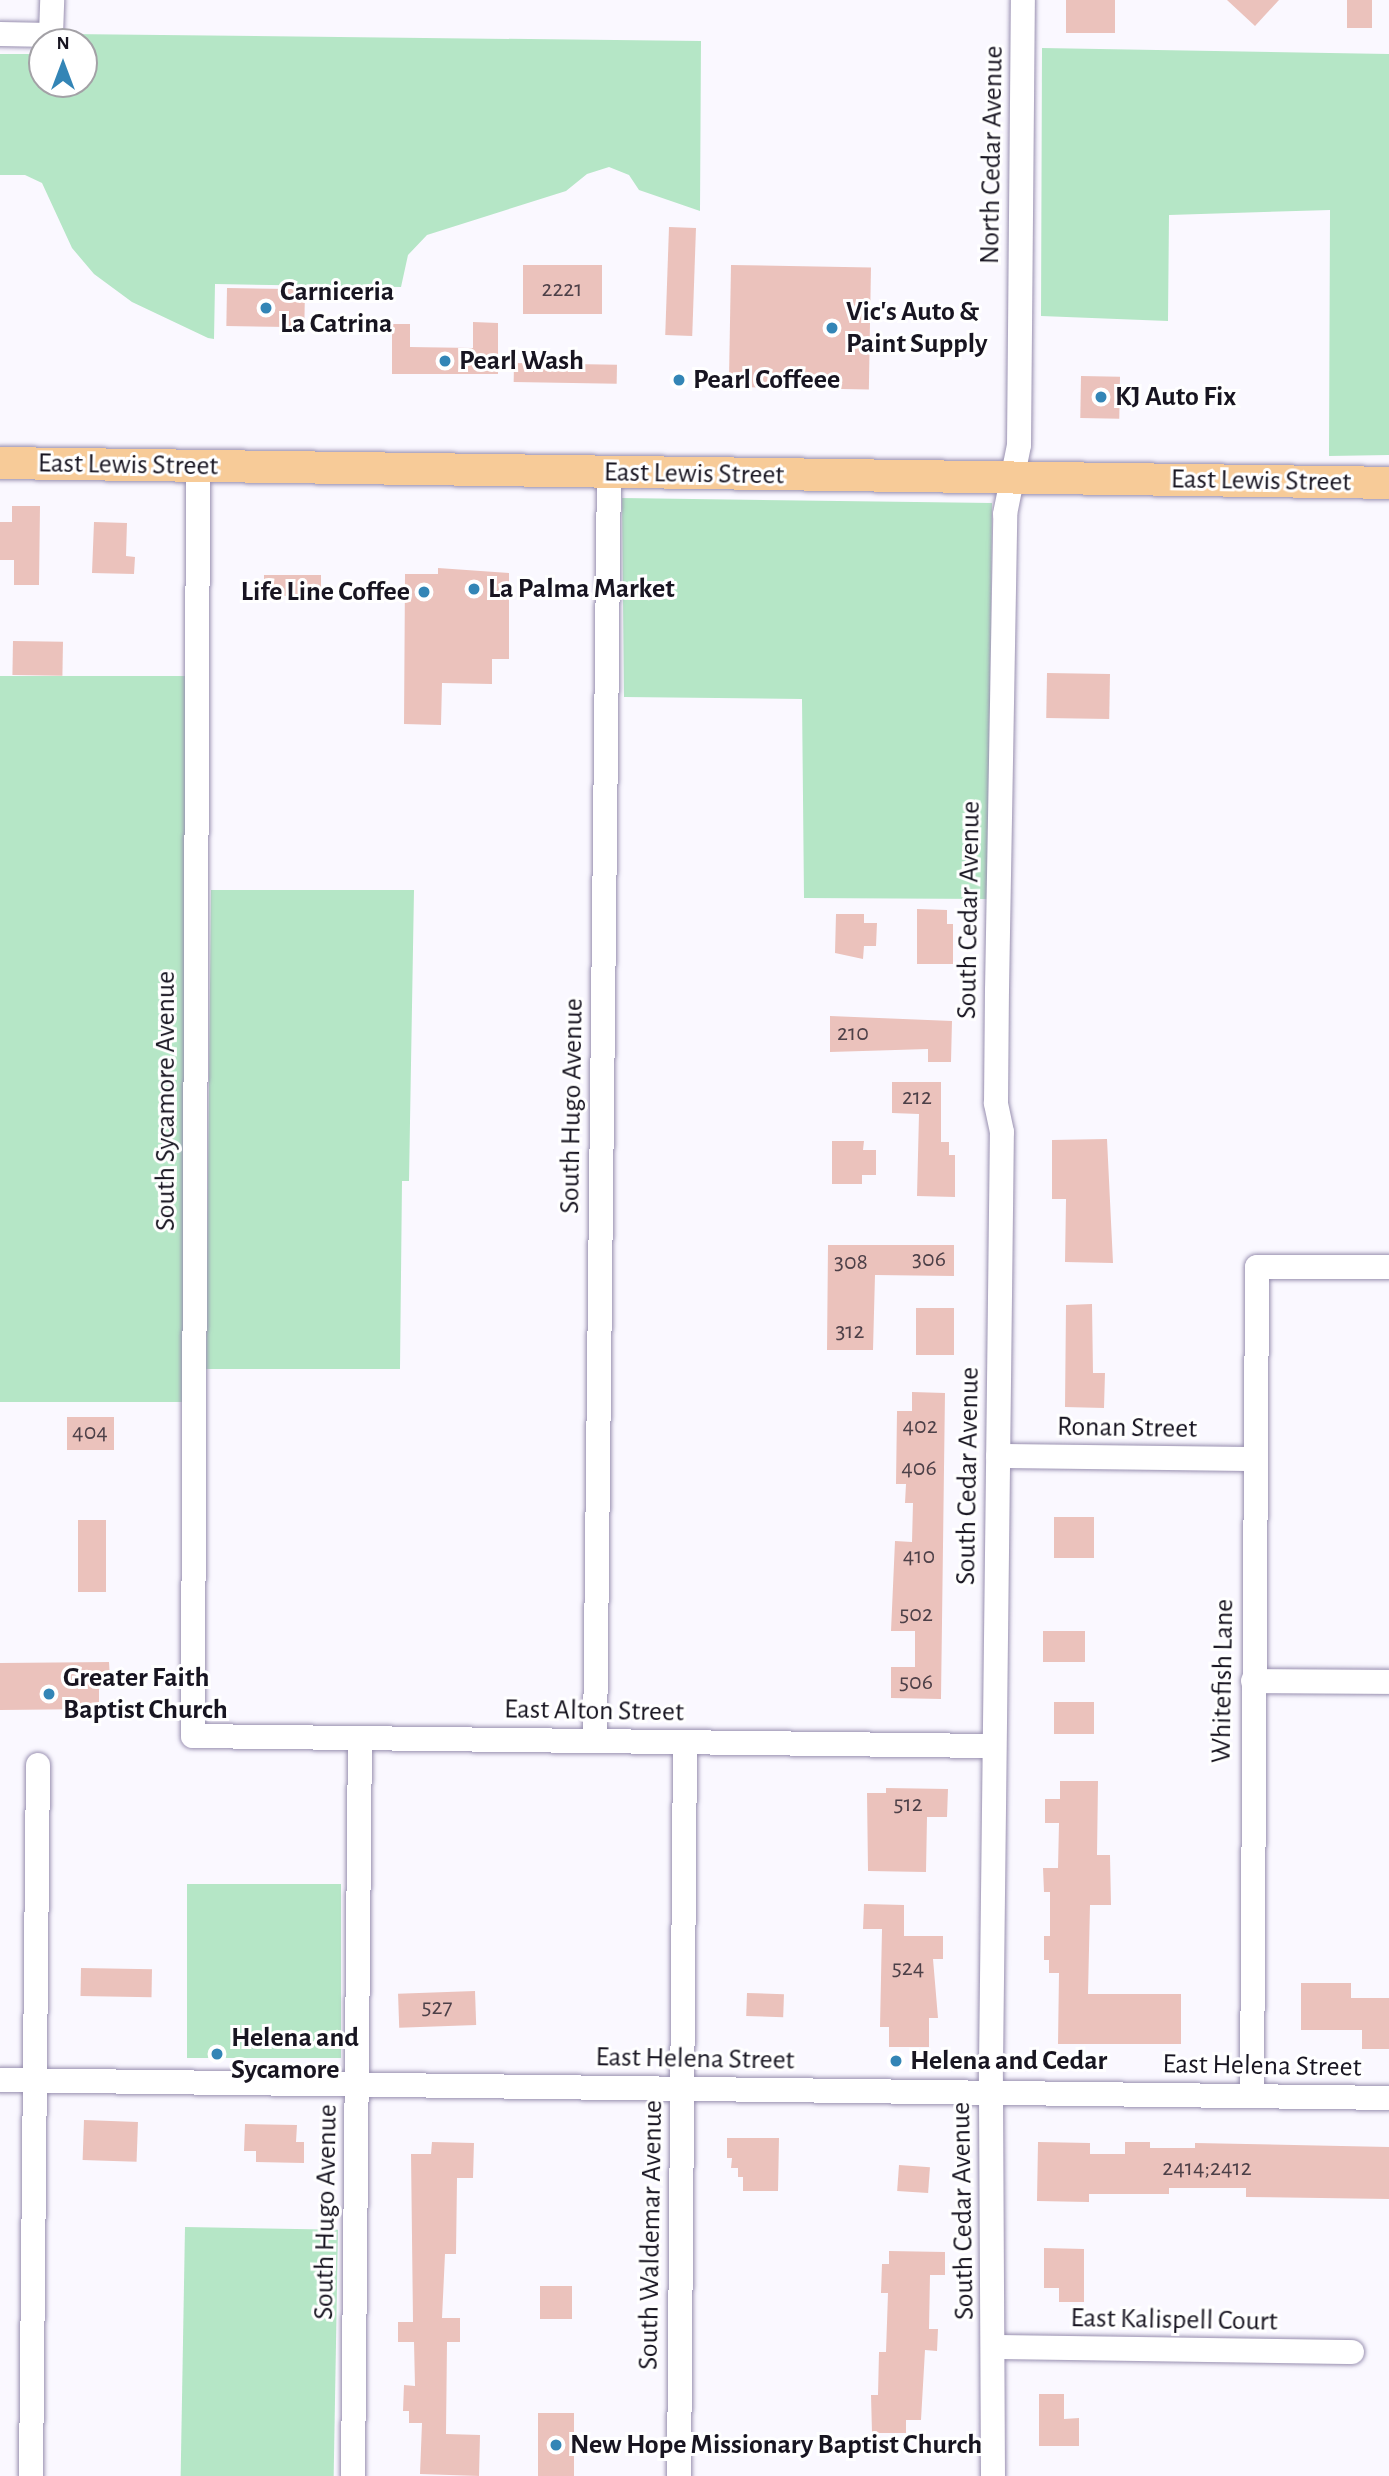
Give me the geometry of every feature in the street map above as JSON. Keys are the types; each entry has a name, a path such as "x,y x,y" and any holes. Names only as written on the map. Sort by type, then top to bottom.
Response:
{"main road":[{"name":"East Lewis Street","path":"0,463 1389,482"}],"street":[{"path":"0,34 51,35 52,0"},
{"name":"North Cedar Avenue","path":"1012,478 1018,445 1023,0"},
{"name":"South Sycamore Avenue","path":"193,1736 198,466"},
{"name":"South Hugo Avenue","path":"595,1741 609,472"},
{"name":"South Cedar Avenue","path":"993,2476 992,2092 1002,1132 996,1103 997,962 1005,514 1012,478"},
{"name":"Whitefish Lane","path":"1252,2095 1257,1267 1389,1267"},
{"name":"Ronan Street","path":"998,1456 1255,1459"},
{"path":"1253,1681 1389,1682"},
{"name":"East Alton Street","path":"193,1736 995,1746"},
{"name":"South Hugo Avenue","path":"353,2476 360,1738"},
{"name":"South Waldemar Avenue","path":"679,2476 685,1742"},
{"path":"31,2476 38,1765"},
{"name":"East Helena Street","path":"0,2080 1389,2098"},
{"name":"East Kalispell Court","path":"994,2347 1352,2353"}],"green space":[{"path":"98,34 701,41 700,211 639,190 629,175 609,167 587,174 566,191 427,235 408,255 401,287 215,284 214,339 208,338 132,302 94,274 72,248 42,183 25,175 0,175 0,54 28,54 28,98 98,98"},
{"path":"1042,48 1389,54 1389,455 1329,456 1330,210 1169,215 1168,321 1041,316"},
{"path":"622,498 992,503 988,899 804,898 802,699 624,697"},
{"path":"0,676 188,676 188,1402 0,1402"},
{"path":"211,890 414,890 409,1181 402,1181 400,1369 206,1369"},
{"path":"187,1884 341,1884 341,2058 187,2058"},
{"path":"185,2227 338,2230 334,2476 181,2476"}],"building":[{"path":"1066,0 1115,0 1115,33 1066,33"},
{"path":"1227,0 1279,0 1255,26"},
{"path":"1347,0 1372,0 1372,28 1347,28"},
{"path":"669,227 696,228 692,336 665,335"},
{"path":"523,265 602,265 602,314 523,314"},
{"path":"731,265 871,267 869,389 729,387"},
{"name":"Carniceria La Catrina","path":"227,288 305,289 304,327 226,326"},
{"name":"Pearl Wash","path":"473,322 498,323 498,374 392,374 392,324 410,324 410,347 473,348"},
{"path":"514,363 617,365 617,384 514,382"},
{"name":"KJ Auto Fix","path":"1081,376 1120,377 1119,419 1080,418"},
{"path":"12,506 40,506 39,585 14,585 14,560 0,560 0,522 12,522"},
{"path":"94,522 127,523 126,556 135,557 134,574 92,573"},
{"path":"438,568 509,573 509,659 492,659 492,684 442,683 441,725 404,724 405,574 438,574"},
{"path":"264,575 321,575 321,596 264,596"},
{"path":"13,641 63,642 62,676 12,675"},
{"path":"1047,673 1110,674 1109,719 1046,718"},
{"path":"917,909 947,910 947,924 953,924 953,964 917,964"},
{"path":"836,914 864,914 864,923 877,923 876,946 864,946 863,959 835,953"},
{"path":"830,1016 952,1021 951,1062 928,1062 928,1049 830,1052"},
{"path":"892,1082 941,1082 941,1142 949,1142 949,1155 955,1155 955,1197 917,1196 919,1114 892,1113"},
{"path":"1107,1139 1113,1263 1065,1262 1066,1199 1052,1199 1052,1140"},
{"path":"832,1141 864,1141 863,1150 876,1150 876,1175 862,1175 862,1184 832,1184"},
{"path":"828,1245 954,1245 954,1276 875,1275 873,1350 827,1350"},
{"path":"1092,1304 1093,1373 1105,1373 1104,1408 1065,1407 1066,1305"},
{"path":"916,1308 954,1308 954,1355 916,1355"},
{"path":"912,1392 945,1393 941,1699 891,1698 891,1667 915,1667 915,1631 891,1631 895,1541 912,1542 913,1503 905,1503 906,1484 896,1484 897,1411 912,1411"},
{"path":"67,1417 114,1417 114,1450 67,1450"},
{"path":"1054,1517 1094,1517 1094,1558 1054,1558"},
{"path":"78,1520 106,1520 106,1592 78,1592"},
{"path":"1043,1631 1085,1631 1085,1662 1043,1662"},
{"name":"Greater Faith Baptist Church","path":"109,1662 110,1679 99,1679 99,1709 0,1710 0,1663"},
{"path":"1054,1702 1094,1702 1094,1734 1054,1734"},
{"path":"1060,1781 1098,1781 1097,1855 1110,1855 1111,1905 1090,1905 1088,1994 1181,1994 1181,2044 1058,2044 1059,1973 1049,1973 1049,1960 1044,1960 1044,1936 1050,1936 1050,1892 1044,1892 1043,1868 1058,1868 1059,1823 1045,1823 1045,1799 1060,1799"},
{"path":"886,1788 948,1789 947,1817 927,1817 926,1872 868,1871 867,1793 886,1793"},
{"path":"864,1904 904,1905 904,1936 943,1936 943,1959 933,1959 938,2018 929,2018 929,2047 889,2047 889,2027 880,2027 882,1929 863,1929"},
{"path":"81,1968 152,1969 152,1997 81,1996"},
{"path":"1301,1983 1351,1983 1351,1998 1389,1998 1389,2049 1362,2049 1362,2030 1301,2030"},
{"path":"475,1991 476,2025 399,2028 398,1994"},
{"path":"747,1993 784,1994 783,2017 746,2016"},
{"path":"84,2120 138,2122 137,2162 83,2160"},
{"path":"245,2124 297,2125 296,2142 304,2142 304,2163 256,2162 256,2151 244,2151"},
{"path":"727,2138 779,2138 778,2191 743,2191 743,2177 738,2177 738,2168 731,2168 732,2158 727,2158"},
{"path":"432,2142 474,2143 473,2178 457,2178 456,2254 445,2254 442,2318 460,2318 460,2342 447,2342 446,2434 480,2435 479,2476 420,2474 422,2423 409,2423 409,2411 403,2411 404,2385 415,2386 414,2342 398,2342 398,2322 413,2322 411,2154 431,2154"},
{"path":"1038,2142 1090,2143 1090,2154 1125,2154 1125,2142 1150,2142 1150,2148 1195,2148 1195,2143 1389,2147 1389,2199 1246,2197 1246,2188 1169,2188 1169,2194 1089,2194 1089,2202 1037,2201"},
{"path":"899,2165 930,2167 928,2193 897,2191"},
{"path":"1044,2248 1084,2249 1084,2302 1059,2302 1059,2288 1044,2288"},
{"path":"889,2251 945,2252 945,2275 930,2275 929,2329 938,2329 937,2351 925,2350 921,2420 906,2420 906,2433 872,2433 871,2395 878,2395 879,2352 886,2352 888,2293 881,2293 882,2264 889,2264"},
{"path":"540,2286 572,2286 572,2319 540,2319"},
{"path":"1039,2394 1064,2394 1064,2419 1079,2418 1079,2446 1039,2446"},
{"name":"New Hope Missionary Baptist Church","path":"538,2413 574,2413 574,2476 538,2476"}],"place":[{"name":"Carniceria La Catrina","path":"266,308"},
{"name":"Vic's Auto & Paint Supply","path":"832,328"},
{"name":"Pearl Wash","path":"445,361"},
{"name":"Pearl Coffeee","path":"679,380"},
{"name":"KJ Auto Fix","path":"1101,397"},
{"name":"La Palma Market","path":"474,589"},
{"name":"Life Line Coffee","path":"424,592"},
{"name":"Greater Faith Baptist Church","path":"49,1694"},
{"name":"Helena and Sycamore","path":"217,2054"},
{"name":"Helena and Cedar","path":"896,2061"},
{"name":"New Hope Missionary Baptist Church","path":"556,2445"}]}
